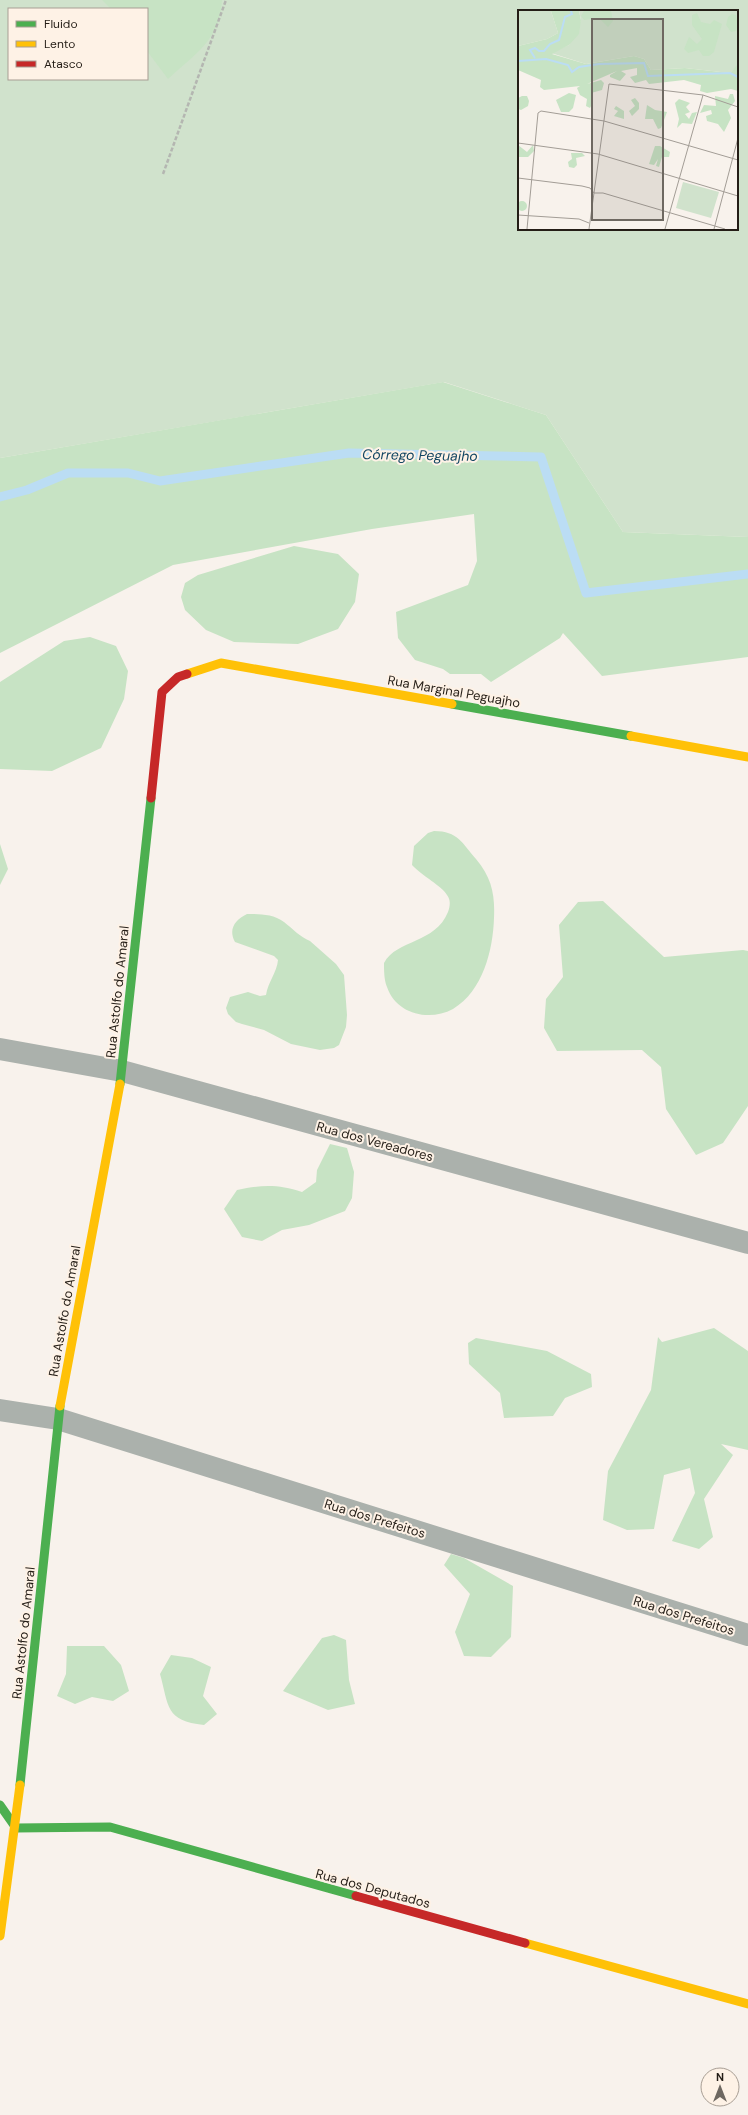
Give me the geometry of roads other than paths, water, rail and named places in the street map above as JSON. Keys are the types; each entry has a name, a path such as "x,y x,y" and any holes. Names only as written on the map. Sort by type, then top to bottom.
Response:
{"street":[{"name":"Rua Marginal Peguajho","path":"162,692 178,677 221,663 748,757"},
{"name":"Rua Astolfo do Amaral","path":"0,1936 16,1828 58,1419 122,1072 162,692"},
{"name":"Rua dos Vereadores","path":"0,1049 122,1072 748,1243"},
{"name":"Rua dos Prefeitos","path":"0,1410 58,1419 748,1635"},
{"path":"0,1805 16,1828"},
{"name":"Rua dos Deputados","path":"16,1828 110,1827 234,1863 748,2004"}],"waterway":[{"name":"Córrego Peguajho","path":"0,497 27,490 68,473 128,473 160,481 349,453 541,457 586,593 748,574"}]}
